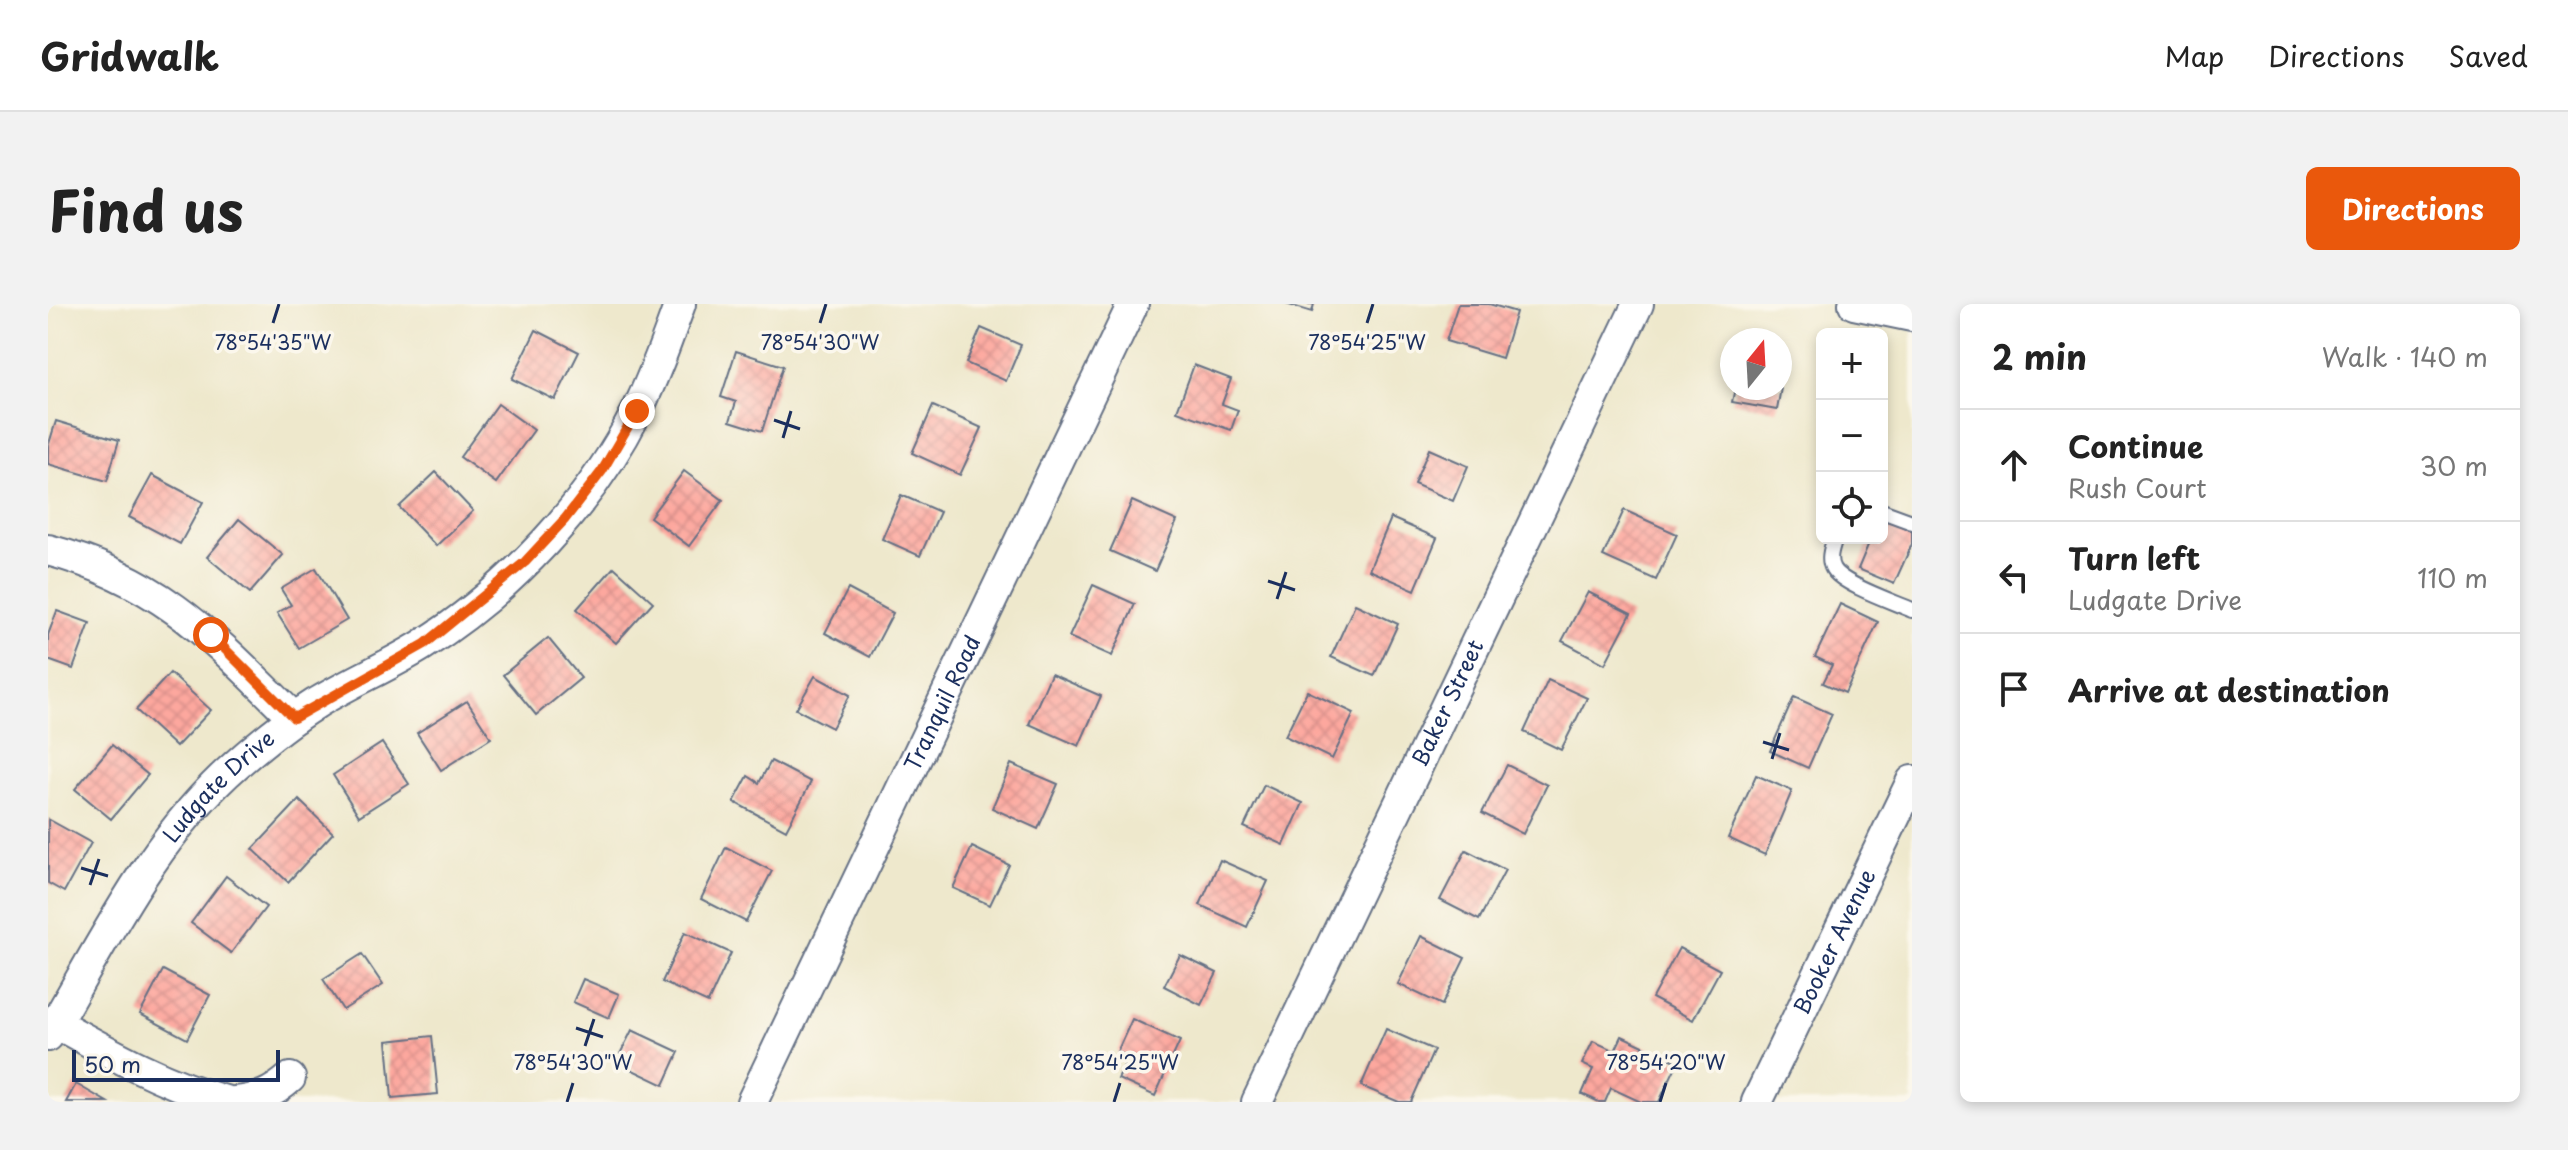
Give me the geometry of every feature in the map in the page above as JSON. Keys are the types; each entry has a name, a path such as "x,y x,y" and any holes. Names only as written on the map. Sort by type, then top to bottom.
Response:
{"street":[{"name":"Ludgate Drive","path":"52,1029 146,869 189,815 236,765 294,718 425,644 525,562 565,519 602,471 637,411 680,304"},
{"name":"Tranquil Road","path":"752,1102 1133,304"},
{"name":"Baker Street","path":"1257,1102 1638,304"},
{"path":"1854,304 1912,316"},
{"path":"48,550 79,558 129,579 172,605 211,635 294,718"},
{"name":"Booker Avenue","path":"1757,1102 1912,781"},
{"path":"52,1029 149,1073 228,1102"},
{"path":"235,1102 255,1100 277,1090 290,1078"}],"lane":[{"path":"1888,513 1912,522"},
{"path":"1833,544 1830,553 1832,568 1845,579 1912,610"}],"building":[{"path":"1286,304 1314,304 1312,312"},
{"path":"1458,304 1489,304 1516,312 1502,358 1446,341"},
{"path":"981,328 1021,345 1006,381 966,363"},
{"path":"536,330 579,352 555,400 512,379"},
{"path":"736,351 783,366 762,431 730,421 736,402 721,397"},
{"path":"1194,365 1231,379 1222,404 1238,410 1231,430 1177,411"},
{"path":"1732,400 1779,400 1777,410"},
{"path":"498,404 534,430 496,483 460,457"},
{"path":"933,406 982,428 960,475 912,453"},
{"path":"56,421 119,440 107,481 48,464 48,447"},
{"path":"1429,449 1468,466 1453,501 1414,484"},
{"path":"684,471 723,500 689,546 650,517"},
{"path":"436,472 473,511 436,546 399,507"},
{"path":"152,475 203,502 180,544 129,517"},
{"path":"901,495 940,512 920,556 882,539"},
{"path":"1132,501 1177,521 1155,571 1110,551"},
{"path":"1624,510 1677,534 1656,580 1603,556"},
{"path":"1391,518 1437,538 1415,590 1369,570"},
{"path":"239,519 283,555 250,593 207,557"},
{"path":"1888,520 1912,531 1912,544 1894,584 1858,569 1868,544 1888,544"},
{"path":"614,567 653,602 616,643 577,609"},
{"path":"316,568 347,620 299,648 277,613 291,605 281,589"},
{"path":"1093,585 1135,604 1112,656 1069,637"},
{"path":"848,589 893,613 870,657 825,633"},
{"path":"1588,592 1631,614 1605,664 1562,641"},
{"path":"1355,604 1398,624 1374,676 1331,657"},
{"path":"1840,604 1878,622 1845,693 1823,683 1832,665 1815,657"},
{"path":"57,611 90,623 73,669 48,660 48,635"},
{"path":"548,638 581,678 536,715 503,675"},
{"path":"170,673 211,710 176,747 136,710"},
{"path":"1051,674 1101,696 1079,746 1029,724"},
{"path":"815,676 850,695 832,728 796,709"},
{"path":"1548,680 1587,698 1561,750 1524,732"},
{"path":"1307,691 1354,713 1332,759 1285,736"},
{"path":"1794,697 1832,714 1808,768 1770,751"},
{"path":"467,701 491,738 441,770 417,733"},
{"path":"382,743 409,784 359,816 333,775"},
{"path":"112,745 148,775 111,819 75,789"},
{"path":"771,761 811,782 786,830 734,802 748,776 759,783"},
{"path":"1011,764 1058,784 1038,829 992,808"},
{"path":"1507,765 1547,785 1523,834 1482,813"},
{"path":"1756,775 1792,791 1765,855 1728,838"},
{"path":"1264,785 1303,803 1284,845 1244,827"},
{"path":"299,800 333,833 288,882 253,849"},
{"path":"48,819 91,843 64,892 48,883"},
{"path":"726,847 772,871 746,922 701,899"},
{"path":"972,847 1009,865 990,905 953,888"},
{"path":"1466,850 1505,870 1479,920 1440,900"},
{"path":"1220,860 1268,881 1247,927 1200,905"},
{"path":"226,876 266,907 231,953 191,923"},
{"path":"685,932 731,953 708,1003 662,982"},
{"path":"1421,936 1465,958 1442,1005 1398,984"},
{"path":"1679,948 1720,970 1693,1020 1652,998"},
{"path":"362,954 383,985 343,1010 323,979"},
{"path":"1180,955 1217,973 1201,1005 1164,986"},
{"path":"163,970 210,995 187,1039 140,1014"},
{"path":"583,979 619,994 609,1018 573,1002"},
{"path":"1132,1019 1180,1041 1155,1096 1118,1079 1129,1057 1117,1052"},
{"path":"1386,1029 1434,1050 1411,1102 1399,1102 1361,1086"},
{"path":"632,1030 679,1052 664,1085 616,1062"},
{"path":"432,1036 438,1094 392,1098 387,1041"},
{"path":"1622,1036 1678,1062 1659,1102 1641,1102 1611,1088 1605,1102 1582,1094 1593,1069 1582,1064 1593,1041 1615,1051"},
{"path":"76,1084 107,1102 66,1102"}],"route":[{"path":"211,635 294,718 425,644 525,562 565,519 602,471 637,411"}]}
